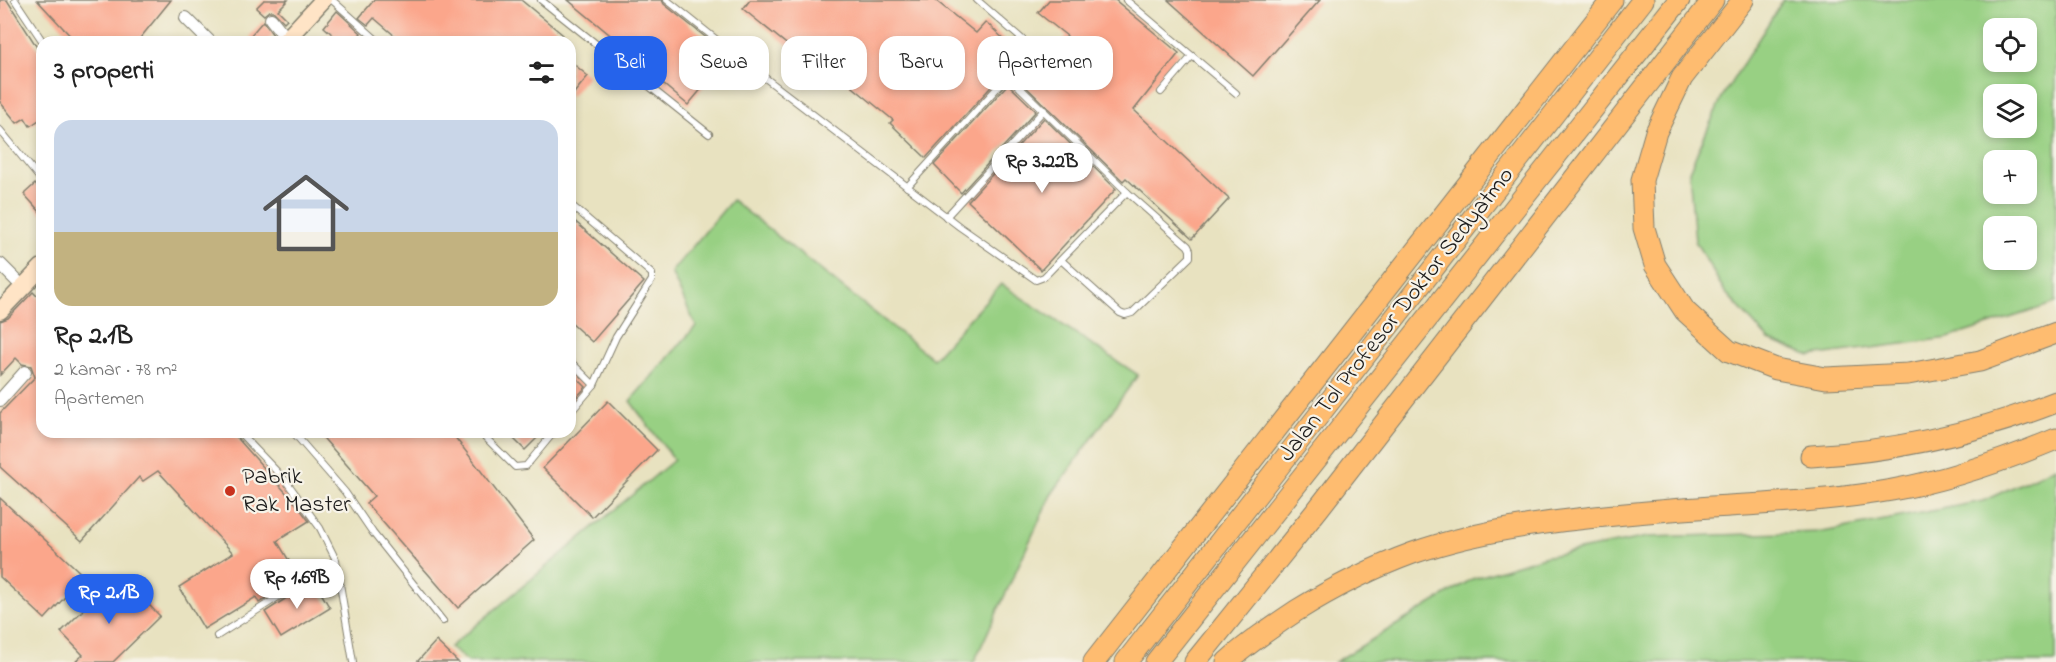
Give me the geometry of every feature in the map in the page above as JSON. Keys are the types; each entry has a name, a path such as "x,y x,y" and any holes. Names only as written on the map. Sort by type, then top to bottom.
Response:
{"highway":[{"name":"Jalan Tol Profesor Doktor Sedyatmo","path":"1094,662 1612,0"},
{"name":"Jalan Tol Profesor Doktor Sedyatmo","path":"1126,662 1643,0"},
{"name":"Jalan Tol Profesor Doktor Sedyatmo","path":"1156,662 1679,0"},
{"path":"1195,662 1325,500 1713,0"},
{"path":"1743,0 1682,78 1656,132 1642,180 1644,228 1655,265 1685,311 1729,351 1776,369 1826,378 1908,374 1980,361 2056,333"},
{"path":"1811,456 1862,453 1936,440 1981,429 2056,402"},
{"path":"1227,662 1274,625 1367,571 1415,552 1462,539 1572,520 1671,510 1804,501 1893,490 1976,469 2056,439"}],"main road":[{"path":"290,36 323,0"},
{"path":"0,311 36,273"}],"street":[{"path":"186,18 204,36"},
{"path":"271,19 283,36"},
{"path":"0,264 23,287"},
{"path":"0,400 25,372"},
{"path":"0,379 10,388"}],"lane":[{"path":"15,0 39,36"},
{"path":"332,0 372,36"},
{"path":"541,0 709,134"},
{"path":"667,0 946,217 1036,280 1044,277 1127,192"},
{"path":"977,0 1018,36"},
{"path":"1126,0 1236,93"},
{"path":"1161,92 1192,56"},
{"path":"907,187 995,90"},
{"path":"1023,90 1190,250 1190,257 1132,313 1125,315 1061,260"},
{"path":"946,217 1044,110"},
{"path":"0,130 36,174"},
{"path":"576,209 652,274 652,280 616,337 594,385 576,406"},
{"path":"576,367 594,385"},
{"path":"245,438 286,482 320,528 336,560 353,662"},
{"path":"298,438 345,492 373,533 443,621"},
{"path":"486,438 515,467 526,466 549,438"},
{"path":"217,636 336,560"}],"green space":[{"path":"1783,0 2056,0 2056,303 1948,338 1810,356 1769,340 1725,292 1695,241 1689,171 1722,97"},
{"path":"732,200 933,359 1001,284 1138,375 1051,495 974,662 468,662 450,647 674,460 630,401 696,326 671,272"},
{"path":"2056,467 2056,662 1335,662 1472,579 1543,557 1648,537 1823,532 1983,501"}],"building":[{"path":"0,0 7,0 36,46 36,122 30,126 25,118 17,123 0,102"},
{"path":"37,0 171,0 142,36 70,36"},
{"path":"264,0 288,0 278,10 287,19 284,22 273,11 264,15 256,8"},
{"path":"374,0 521,0 562,34 560,36 395,36 374,18 368,25 359,18"},
{"path":"568,0 662,0 704,36 679,36 679,90 701,90 688,105 667,87 667,36 611,36"},
{"path":"750,0 935,0 976,33 986,22 1000,36 977,36 977,90 988,90 926,158 890,123 893,120 856,90 867,90 867,36 781,36 781,40 743,9"},
{"path":"1049,0 1115,0 1179,53 1134,110 1229,199 1192,239 1126,178 1123,181 1029,90 1113,90 1113,36 1067,36 1038,13"},
{"path":"1168,0 1320,0 1253,76"},
{"path":"337,11 361,33 359,36 334,36 324,27"},
{"path":"263,21 273,35 272,36 250,36"},
{"path":"576,66 588,76 576,91"},
{"path":"1003,90 1014,90 1036,111 961,193 934,165"},
{"path":"1044,118 1116,189 1041,270 968,201"},
{"path":"35,184 36,207 24,194"},
{"path":"576,222 644,282 592,342 576,327"},
{"path":"33,292 36,295 36,438 237,438 309,521 277,541 299,577 259,603 256,597 204,629 179,587 233,553 158,471 143,481 139,477 82,541 0,467 0,413 35,377 31,366 22,364 16,358 0,375 0,321 8,318"},
{"path":"576,377 586,387 576,398"},
{"path":"608,401 657,450 592,517 543,468 572,438 576,438 576,434"},
{"path":"323,438 456,438 534,540 458,608 366,503 374,496"},
{"path":"513,438 537,438 525,450"},
{"path":"0,498 84,576 45,619 0,577"},
{"path":"113,580 135,602 140,596 160,616 113,662 75,662 83,655 61,632"},
{"path":"315,583 330,608 281,638 265,612 305,586 306,589"},
{"path":"436,641 458,662 417,662"}],"place":[{"name":"Pabrik Rak Master","path":"230,491"}]}
